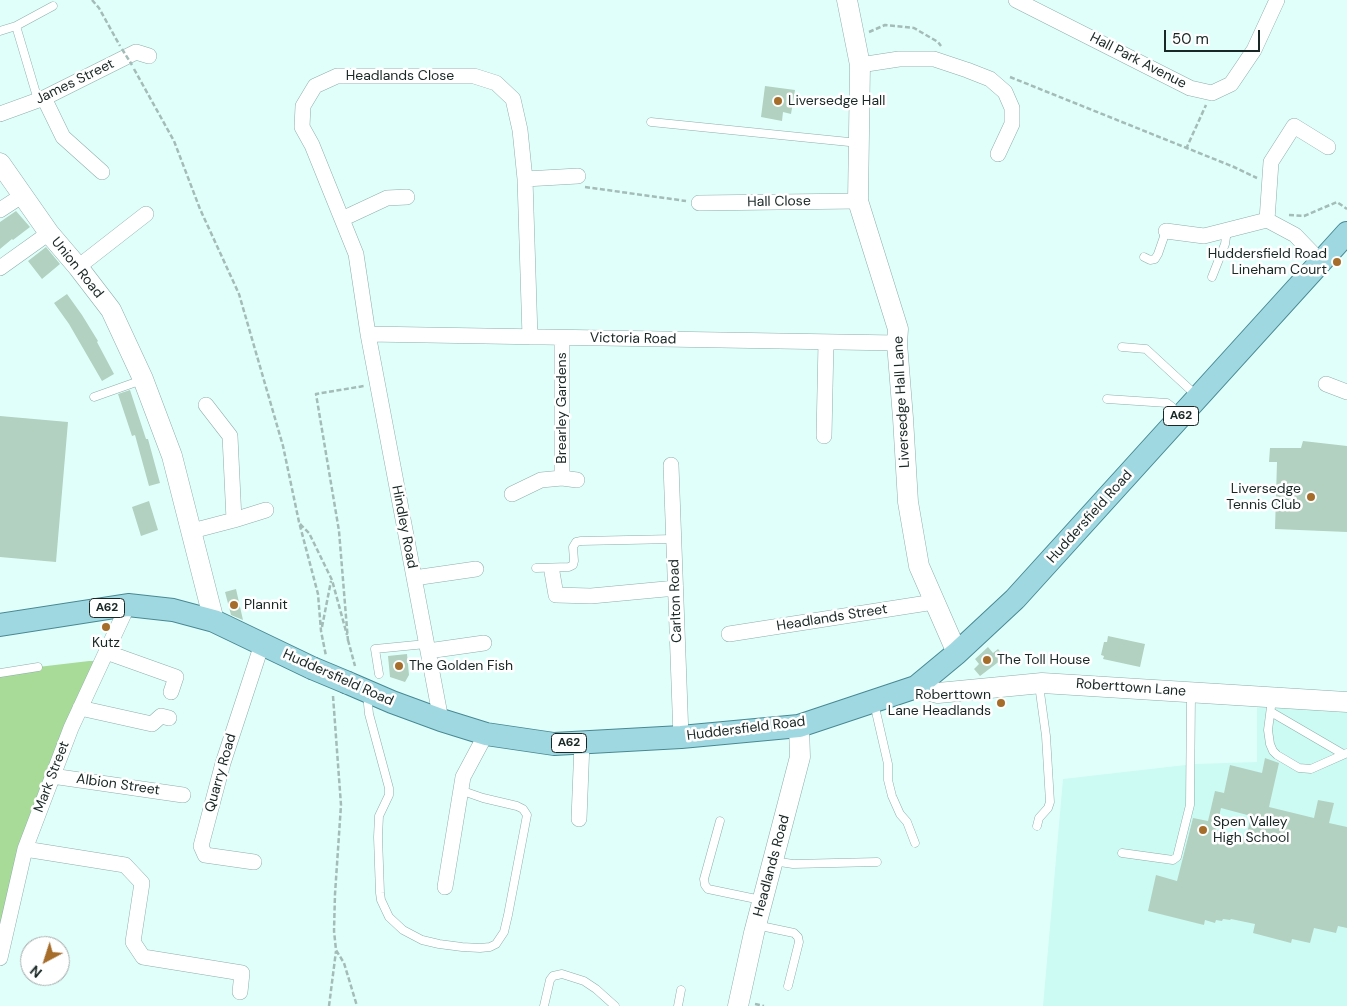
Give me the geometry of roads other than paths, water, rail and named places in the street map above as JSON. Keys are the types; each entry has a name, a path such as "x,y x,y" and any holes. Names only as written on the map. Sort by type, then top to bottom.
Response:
{"main road":[{"name":"Huddersfield Road","path":"0,625 128,605 173,610 214,621 312,668 364,684 441,720 486,734 554,744 680,737 799,726 916,687 957,654 1015,599 1347,233"}],"street":[{"name":"Liversedge Hall Lane","path":"848,0 860,65 858,201 898,329 897,344 908,502 919,566 957,654"},
{"name":"Hall Park Avenue","path":"1016,0 1190,88 1212,93 1231,84 1254,50 1277,0"},
{"name":"James Street","path":"0,114 41,99 136,52 149,56"},
{"path":"860,65 899,59 934,60 990,79 1006,92 1012,108 1012,124 998,154"},
{"name":"Headlands Close","path":"368,334 356,254 312,145 302,127 303,106 315,86 337,76 474,76 496,83 513,100 520,130 525,179 530,337"},
{"path":"41,99 63,137 102,172"},
{"path":"1268,216 1271,162 1294,126 1328,147"},
{"name":"Union Road","path":"0,163 49,233 111,310 144,379 172,456 214,621"},
{"path":"525,179 579,176"},
{"path":"0,210 23,195"},
{"path":"342,219 387,198 407,197"},
{"name":"Hall Close","path":"700,203 858,201"},
{"path":"78,267 146,214"},
{"path":"1166,231 1204,236 1268,216"},
{"path":"1268,216 1295,235 1321,262"},
{"path":"0,268 49,233"},
{"name":"Victoria Road","path":"368,334 897,344"},
{"name":"Hindley Road","path":"368,334 441,720"},
{"name":"Brearley Gardens","path":"512,494 541,480 570,479 562,338"},
{"path":"824,436 826,342"},
{"path":"1326,384 1347,392"},
{"path":"206,405 230,436 234,520"},
{"name":"Carlton Road","path":"671,465 680,737"},
{"path":"192,531 266,510"},
{"path":"414,578 476,569"},
{"path":"552,572 556,595 591,596 676,588"},
{"name":"Headlands Street","path":"730,634 934,602"},
{"name":"Mark Street","path":"0,958 25,849 80,708 128,605"},
{"path":"427,647 484,643"},
{"name":"Quarry Road","path":"254,862 205,855 201,846 223,763 262,644"},
{"path":"106,652 176,677 170,692"},
{"name":"Roberttown Lane","path":"916,687 938,693 1038,683 1192,692 1271,704 1347,702"},
{"path":"80,708 152,724 161,716 169,718"},
{"name":"Headlands Road","path":"738,1006 756,925 800,757 799,726"},
{"path":"445,887 463,776 486,734"},
{"path":"578,819 582,743"},
{"name":"Albion Street","path":"52,776 183,795"},
{"path":"25,849 126,865 142,883 133,942 143,957 242,973 240,992"}],"lane":[{"path":"0,31 16,26 53,6"},
{"path":"16,26 41,99"},
{"path":"651,122 859,142"},
{"path":"1212,277 1225,244 1227,230"},
{"path":"1144,257 1150,260 1155,259 1166,231"},
{"path":"1122,347 1146,349 1198,398"},
{"path":"94,397 144,379"},
{"path":"1107,399 1167,403 1182,415"},
{"path":"536,568 569,567 574,561 573,547 576,542 674,539"},
{"path":"427,647 375,649 364,684 369,714 389,792 379,816 381,900 389,917 403,930 422,940 462,947 490,947 496,944 504,932 527,815 523,809 517,806 460,790"},
{"path":"0,673 38,667"},
{"path":"1037,826 1038,818 1048,808 1050,802 1046,736 1038,683"},
{"path":"1122,853 1173,860 1177,857 1190,806 1192,692"},
{"path":"873,701 888,764 888,780 892,796 915,843"},
{"path":"1271,704 1345,753 1311,769 1300,768 1277,755 1272,750 1268,730 1271,704"},
{"path":"720,821 704,879 705,885 708,889 763,900"},
{"path":"773,861 793,864 877,862"},
{"path":"756,925 794,933 798,937 799,942 788,986"},
{"path":"544,1006 550,980 553,976 562,974 584,981 615,1006"},
{"path":"678,1006 680,990"}],"place":[{"name":"Liversedge Hall","path":"778,101"},
{"name":"Huddersfield Road Lineham Court","path":"1337,262"},
{"name":"Liversedge Tennis Club","path":"1311,497"},
{"name":"Plannit","path":"234,605"},
{"name":"Kutz","path":"106,627"},
{"name":"The Toll House","path":"987,660"},
{"name":"The Golden Fish","path":"399,666"},
{"name":"Roberttown Lane Headlands","path":"1001,703"},
{"name":"Spen Valley High School","path":"1203,830"}]}
